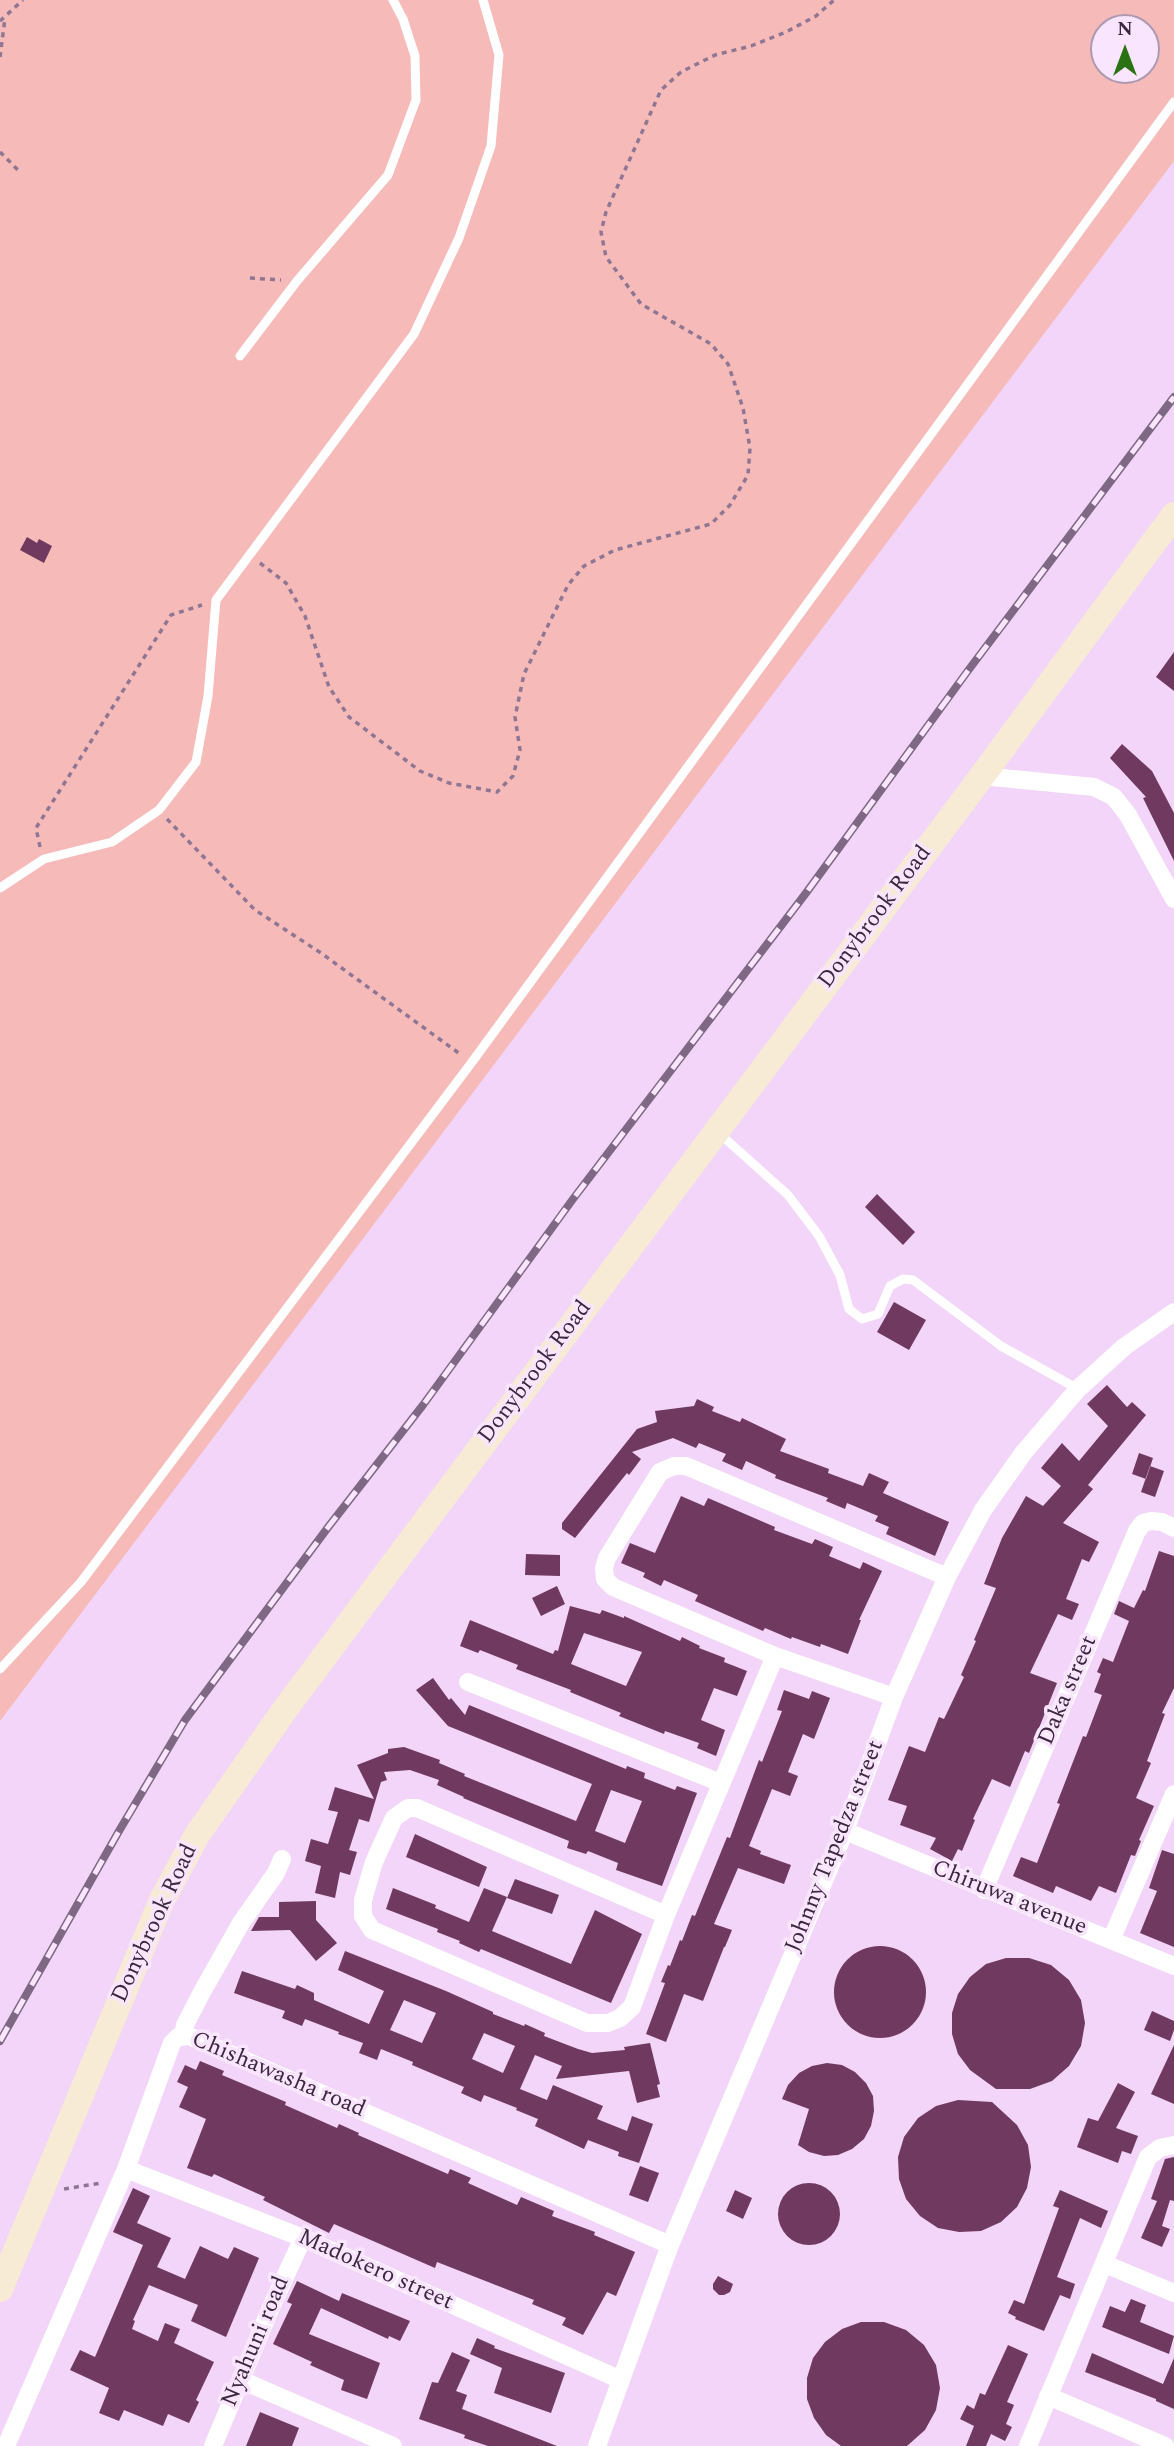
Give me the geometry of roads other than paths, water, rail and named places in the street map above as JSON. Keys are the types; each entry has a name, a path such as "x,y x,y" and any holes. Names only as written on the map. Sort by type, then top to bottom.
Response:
{"street":[{"name":"Donybrook Road","path":"0,2289 162,1900 197,1835 286,1708 1174,515"},
{"path":"982,776 1094,787 1114,797 1128,815 1174,899"},
{"name":"Johnny Tapedza street","path":"597,2446 670,2245 845,1831 894,1697 947,1577 983,1510 1017,1462 1078,1389 1124,1348 1174,1312"},
{"path":"894,1697 775,1656 613,1587 606,1579 604,1568 607,1558 660,1472 667,1468 686,1466 947,1577"},
{"name":"Daka street","path":"984,1890 1137,1531 1143,1523 1152,1521 1174,1528"},
{"path":"666,1915 416,1808 408,1808 394,1818 374,1862 363,1900 363,1916 372,1930 587,2023 608,2023 620,2018 632,2007 666,1915 775,1656"},
{"path":"468,1682 721,1783"},
{"path":"1111,1940 1174,1794"},
{"name":"Chiruwa avenue","path":"845,1831 1174,1966"},
{"path":"183,2036 185,2025 202,1992 241,1923 276,1873 282,1859"},
{"name":"Chishawasha road","path":"6,2446 126,2169 172,2043 183,2036 215,2047 670,2245"},
{"path":"1028,2446 1148,2157 1160,2148 1174,2145"},
{"name":"Madokero street","path":"126,2169 303,2238 621,2380"},
{"name":"Nyahuni road","path":"213,2446 303,2238"},
{"path":"1105,2264 1174,2293"},
{"path":"241,2380 393,2446"},
{"path":"1048,2396 1165,2446"}],"lane":[{"path":"240,356 297,281 388,175 416,100 415,56 403,19 393,0"},
{"path":"0,888 44,859 112,842 159,810 196,762 208,695 216,600 414,334 459,238 491,146 499,55 483,0"},
{"path":"0,1669 81,1582 472,1062 1174,102"},
{"path":"717,1131 788,1195 819,1236 840,1275 849,1309 862,1319 878,1314 890,1286 903,1279 913,1280 1001,1346 1078,1389"}],"railway":[{"path":"0,2041 185,1720 423,1405 573,1199 806,893 967,672 1174,397"}]}
